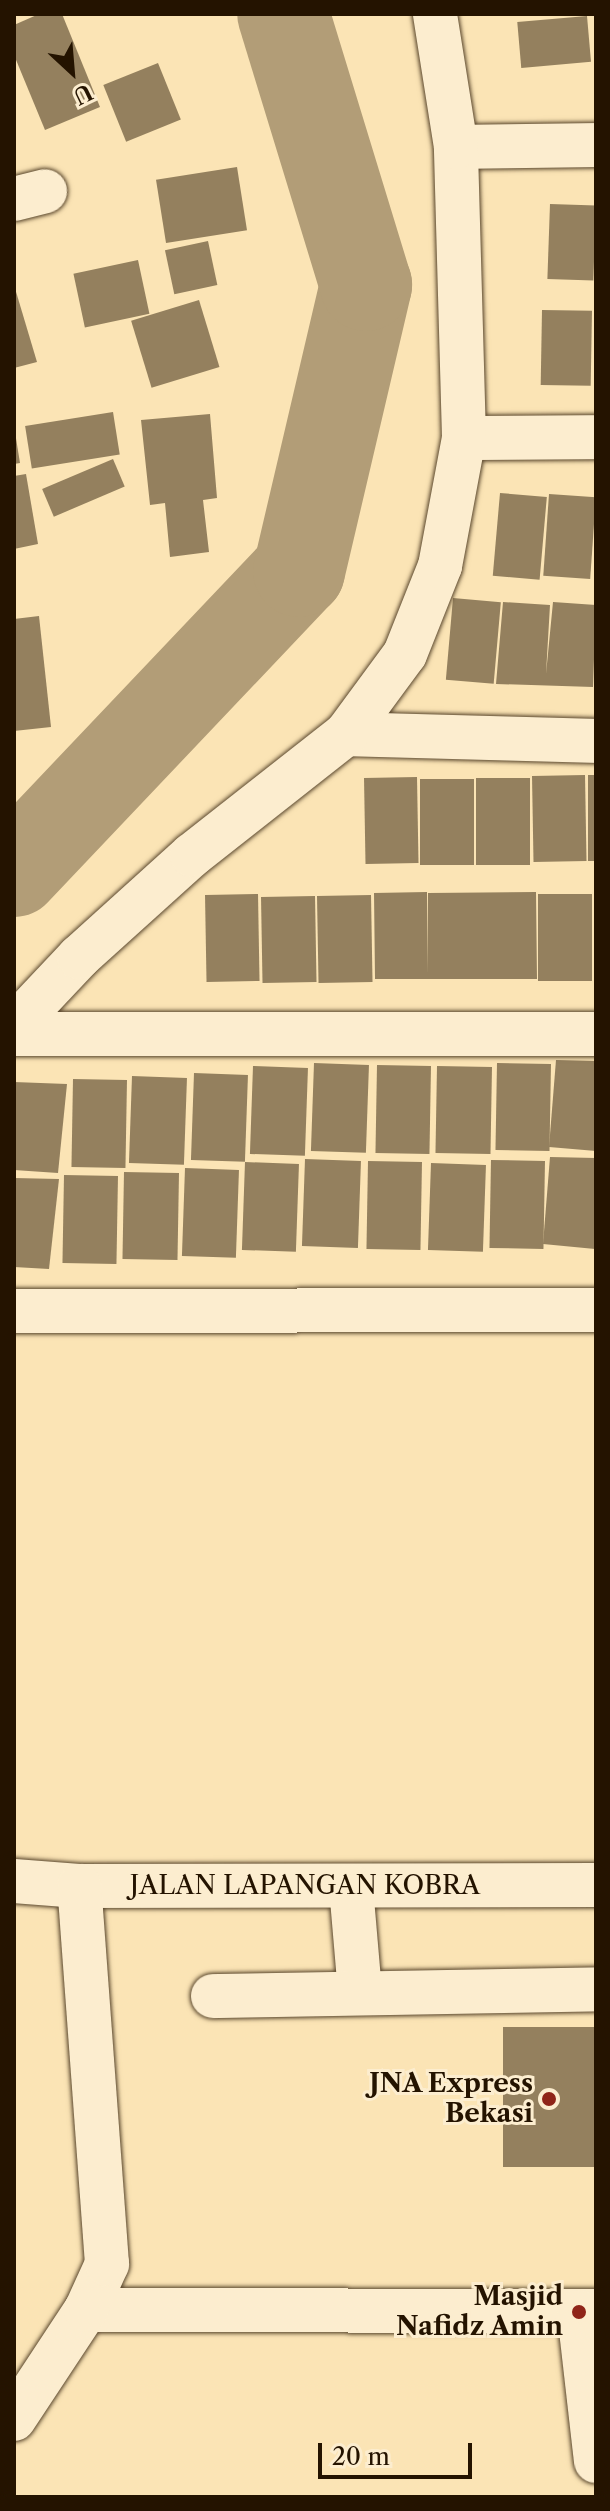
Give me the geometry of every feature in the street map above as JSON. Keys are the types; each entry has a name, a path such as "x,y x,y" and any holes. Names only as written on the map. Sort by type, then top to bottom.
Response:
{"street":[{"path":"14,1026 79,957 192,855 346,734 405,654 440,566 464,438 456,147 435,14"},
{"path":"456,147 596,145"},
{"path":"464,438 596,437"},
{"path":"346,734 596,741"},
{"path":"14,1034 596,1034"},
{"path":"14,1311 596,1310"},
{"name":"JALAN LAPANGAN KOBRA","path":"14,1881 79,1886 596,1885"},
{"path":"14,2419 86,2310 107,2264 79,1886"},
{"path":"351,1887 360,1992"},
{"path":"213,1996 596,1989"},
{"path":"86,2310 588,2311 596,2461"}],"building":[{"path":"39,14 62,14 100,107 45,130 14,55 14,25"},
{"path":"587,16 591,62 521,68 517,22"},
{"path":"158,63 181,120 126,142 103,85"},
{"path":"237,167 247,230 166,243 156,180"},
{"path":"550,204 596,206 593,281 547,279"},
{"path":"208,241 217,285 174,294 165,250"},
{"path":"138,260 149,314 85,328 73,274"},
{"path":"14,285 37,362 14,368"},
{"path":"199,300 219,367 152,388 131,321"},
{"path":"542,310 592,311 591,386 541,385"},
{"path":"113,412 120,454 32,468 25,426"},
{"path":"210,414 217,498 203,500 209,552 170,557 165,503 150,505 141,420"},
{"path":"14,426 20,463 14,464"},
{"path":"113,459 125,487 54,517 42,489"},
{"path":"26,474 38,544 14,549 14,476"},
{"path":"500,493 547,497 540,580 493,576"},
{"path":"549,494 596,497 590,579 543,576"},
{"path":"453,598 501,602 494,684 446,680"},
{"path":"503,602 550,605 546,674 553,602 596,605 593,687 496,684"},
{"path":"39,616 51,727 14,731 14,619"},
{"path":"585,775 587,861 534,862 532,776"},
{"path":"588,775 596,775 596,861 588,861"},
{"path":"417,777 419,863 366,864 364,778"},
{"path":"476,778 530,778 530,865 476,865"},
{"path":"420,779 474,779 474,865 420,865"},
{"path":"427,892 428,974 428,893 536,892 537,979 375,979 374,893"},
{"path":"258,894 260,981 207,982 205,895"},
{"path":"538,894 592,894 592,981 538,981"},
{"path":"371,895 373,982 319,983 317,896"},
{"path":"315,896 317,982 263,983 261,897"},
{"path":"556,1060 596,1061 596,1151 549,1147"},
{"path":"314,1063 369,1065 366,1153 311,1151"},
{"path":"497,1063 551,1064 549,1151 495,1150"},
{"path":"377,1065 431,1066 429,1154 375,1153"},
{"path":"253,1066 308,1068 305,1156 250,1154"},
{"path":"437,1066 492,1067 490,1154 435,1153"},
{"path":"194,1073 248,1075 245,1162 191,1160"},
{"path":"132,1076 187,1078 184,1165 129,1163"},
{"path":"73,1079 127,1080 125,1168 71,1167"},
{"path":"14,1082 67,1084 58,1173 14,1170"},
{"path":"550,1157 596,1158 595,1249 543,1244"},
{"path":"305,1159 361,1161 358,1248 302,1246"},
{"path":"491,1160 545,1161 543,1249 489,1248"},
{"path":"368,1161 422,1162 420,1250 366,1249"},
{"path":"245,1162 299,1164 296,1252 242,1250"},
{"path":"431,1163 486,1165 483,1252 428,1250"},
{"path":"185,1168 239,1170 236,1258 182,1256"},
{"path":"124,1172 179,1173 177,1260 122,1259"},
{"path":"64,1175 118,1176 116,1264 62,1263"},
{"path":"14,1178 59,1179 49,1269 14,1267"},
{"name":"JNA Express Bekasi","path":"503,2027 596,2027 596,2167 503,2167"}],"waterway":[{"path":"14,871 299,571 366,285 283,14"}],"place":[{"name":"JNA Express Bekasi","path":"549,2099"},
{"name":"Masjid Nafidz Amin","path":"579,2312"}]}
